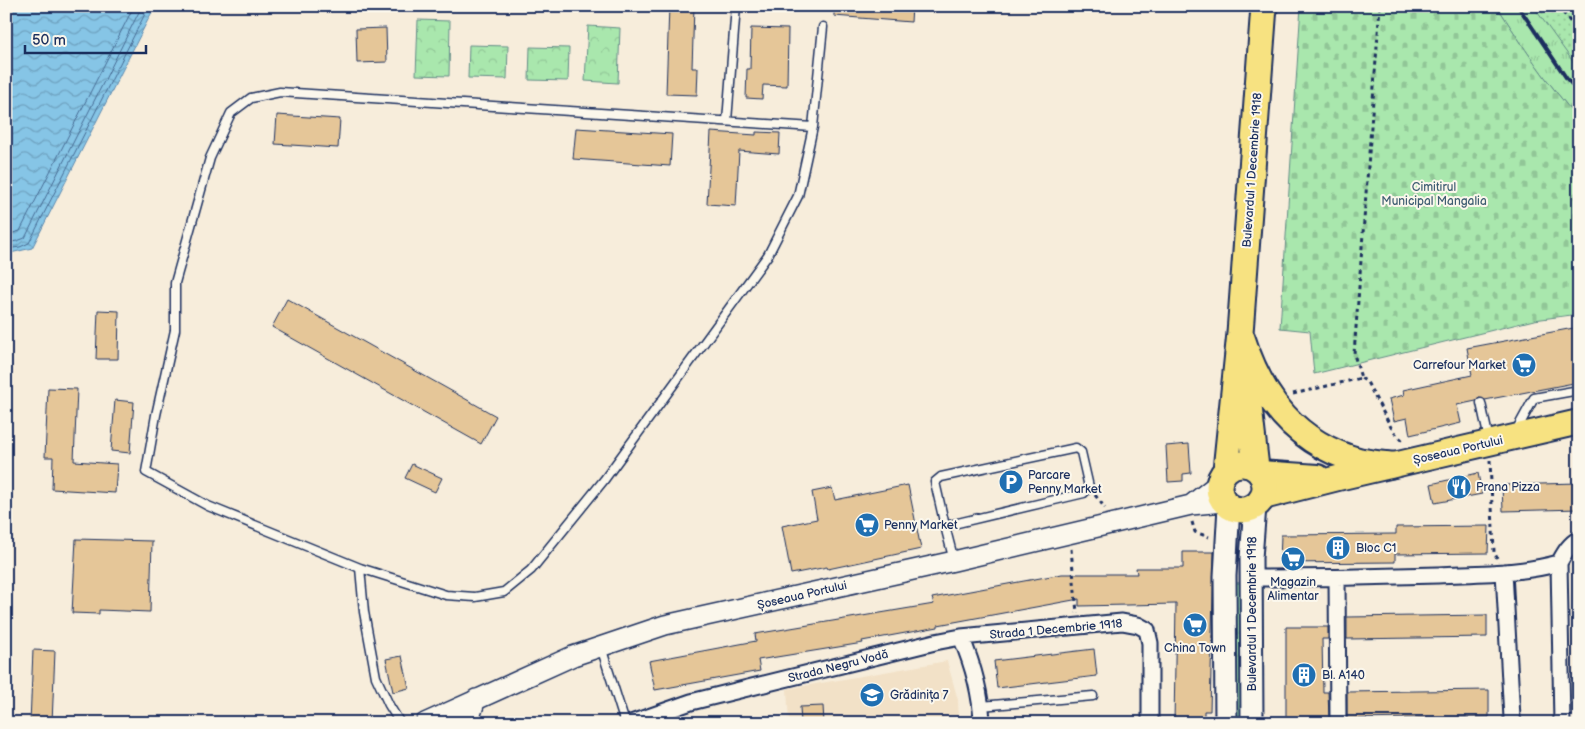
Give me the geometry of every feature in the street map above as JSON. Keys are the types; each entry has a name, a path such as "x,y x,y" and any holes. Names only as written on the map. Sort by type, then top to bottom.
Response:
{"highway":[{"name":"Bulevardul 1 Decembrie 1918","path":"1224,490 1240,333 1264,6"},
{"name":"Bulevardul 1 Decembrie 1918","path":"1240,333 1258,486"},
{"path":"1240,333 1250,361 1270,400 1305,435 1331,450 1360,461 1391,465"},
{"path":"1241,464 1248,465 1258,486 1242,510 1224,490 1233,466 1241,464"}],"main road":[{"name":"Șoseaua Portului","path":"1258,486 1338,478 1579,422"},
{"name":"Bulevardul 1 Decembrie 1918","path":"1252,723 1252,540 1258,486"},
{"name":"Bulevardul 1 Decembrie 1918","path":"1224,490 1226,723"}],"street":[{"name":"Șoseaua Portului","path":"425,723 573,656 665,626 1191,505 1224,490"},
{"path":"1562,723 1559,563 1574,542 1579,539"},
{"path":"1252,578 1337,578 1504,572 1536,569 1559,563"},
{"path":"1504,572 1512,718 1514,723"},
{"path":"1337,578 1338,723"},
{"name":"Strada 1 Decembrie 1918","path":"961,638 1122,622 1138,625 1147,630 1150,643 1150,723"},
{"path":"961,638 971,661 981,706 982,723"},
{"name":"Strada Negru Vodă","path":"631,723 691,702 935,642 961,638"},
{"path":"468,723 476,699"}],"lane":[{"path":"727,121 736,6"},
{"path":"813,127 280,92 251,98 231,113 210,158 175,284 175,330 156,415 146,472 208,506 360,568 446,595 475,597 504,592 531,570 604,480 768,255 798,196 813,127 823,27"},
{"path":"1512,437 1534,398 1579,390"},
{"path":"1481,403 1489,442"},
{"path":"945,526 1084,493 1088,487 1081,452 1076,448 941,477 935,482 945,526 954,561"},
{"path":"360,568 364,612 376,677 400,723"},
{"path":"601,647 626,723"},
{"path":"981,706 1093,696"}],"path":[{"path":"1380,6 1354,354 1361,378 1367,382 1393,431 1421,459"},
{"path":"1558,6 1579,33"},
{"path":"1270,400 1361,378"},
{"path":"1489,442 1494,552 1504,572"},
{"path":"1070,534 1078,626"}],"shaded area":[{"name":"Grădinița 7","path":"947,661 958,700 959,723 789,723 787,689"}],"green space":[{"name":"Cimitirul Municipal Mangalia","path":"1301,6 1497,6 1525,50 1579,119 1579,314 1534,320 1314,374 1310,331 1280,328"},
{"path":"1497,6 1556,6 1579,39 1579,119 1525,50"},
{"path":"1533,6 1579,6 1579,70"},
{"path":"418,20 450,21 449,76 416,75"},
{"path":"588,26 620,28 618,83 585,81"},
{"path":"469,45 508,46 507,79 468,78"},
{"path":"530,47 569,48 568,81 529,80"},
{"path":"1263,582 1263,723 1236,723 1235,583"}],"water":[{"path":"6,6 155,6 32,248 6,254"}],"building":[{"path":"669,6 694,6 692,68 698,68 697,95 666,94"},
{"path":"834,6 912,6 911,22 834,16"},
{"path":"386,28 387,62 357,63 356,29"},
{"path":"751,28 788,29 787,86 763,85 762,99 746,98 747,69 750,69"},
{"path":"277,115 340,119 338,148 275,144"},
{"path":"576,128 672,134 670,166 573,159"},
{"path":"711,132 756,135 756,132 780,133 779,154 739,151 736,206 707,204"},
{"path":"287,299 496,416 481,444 272,327"},
{"path":"98,310 119,311 118,359 96,359"},
{"name":"Carrefour Market","path":"1579,327 1579,382 1485,400 1479,398 1476,401 1457,405 1461,423 1410,435 1407,418 1394,421 1389,399 1404,395 1403,390 1472,375 1467,348"},
{"path":"48,388 77,389 74,461 117,464 115,493 52,489 53,457 45,457"},
{"path":"115,400 134,402 130,453 111,451"},
{"path":"1189,444 1191,473 1183,474 1183,481 1168,482 1166,446"},
{"path":"412,464 442,478 435,492 405,478"},
{"path":"1478,473 1482,494 1435,503 1431,484"},
{"path":"1579,483 1579,509 1503,511 1502,485"},
{"name":"Penny Market","path":"908,485 921,549 828,569 827,567 791,574 782,526 817,519 812,492 832,488 835,500"},
{"path":"1489,526 1488,553 1395,554 1395,562 1280,563 1281,535 1396,534 1396,527"},
{"path":"76,539 152,541 150,612 99,610 99,614 72,613"},
{"path":"1183,552 1214,552 1210,711 1204,711 1204,723 1174,723 1176,604 1079,606 1079,599 938,625 938,627 862,641 863,643 758,660 760,671 655,690 649,661 756,641 755,634 934,604 932,598 1062,574 1137,574 1136,568 1183,568"},
{"path":"1487,615 1487,637 1347,639 1347,617"},
{"name":"Bl. A140","path":"1286,627 1328,627 1328,639 1322,639 1323,692 1328,692 1329,719 1323,719 1323,723 1286,723"},
{"path":"1094,649 1097,676 997,688 994,661"},
{"path":"33,650 55,651 52,723 30,723"},
{"path":"402,656 409,688 393,692 386,659"},
{"path":"1489,690 1489,717 1347,719 1347,692"},
{"path":"823,706 824,723 801,723 800,707"}],"railway":[{"path":"1518,6 1567,79 1579,92"}],"place":[{"name":"Carrefour Market","path":"1524,365"},
{"name":"Parcare Penny Market","path":"1011,482"},
{"name":"Prana Pizza","path":"1459,487"},
{"name":"Penny Market","path":"867,525"},
{"name":"Bloc C1","path":"1338,548"},
{"name":"Magazin Alimentar","path":"1293,559"},
{"name":"China Town","path":"1195,625"},
{"name":"Bl. A140","path":"1304,675"},
{"name":"Grădinița 7","path":"872,695"}]}
